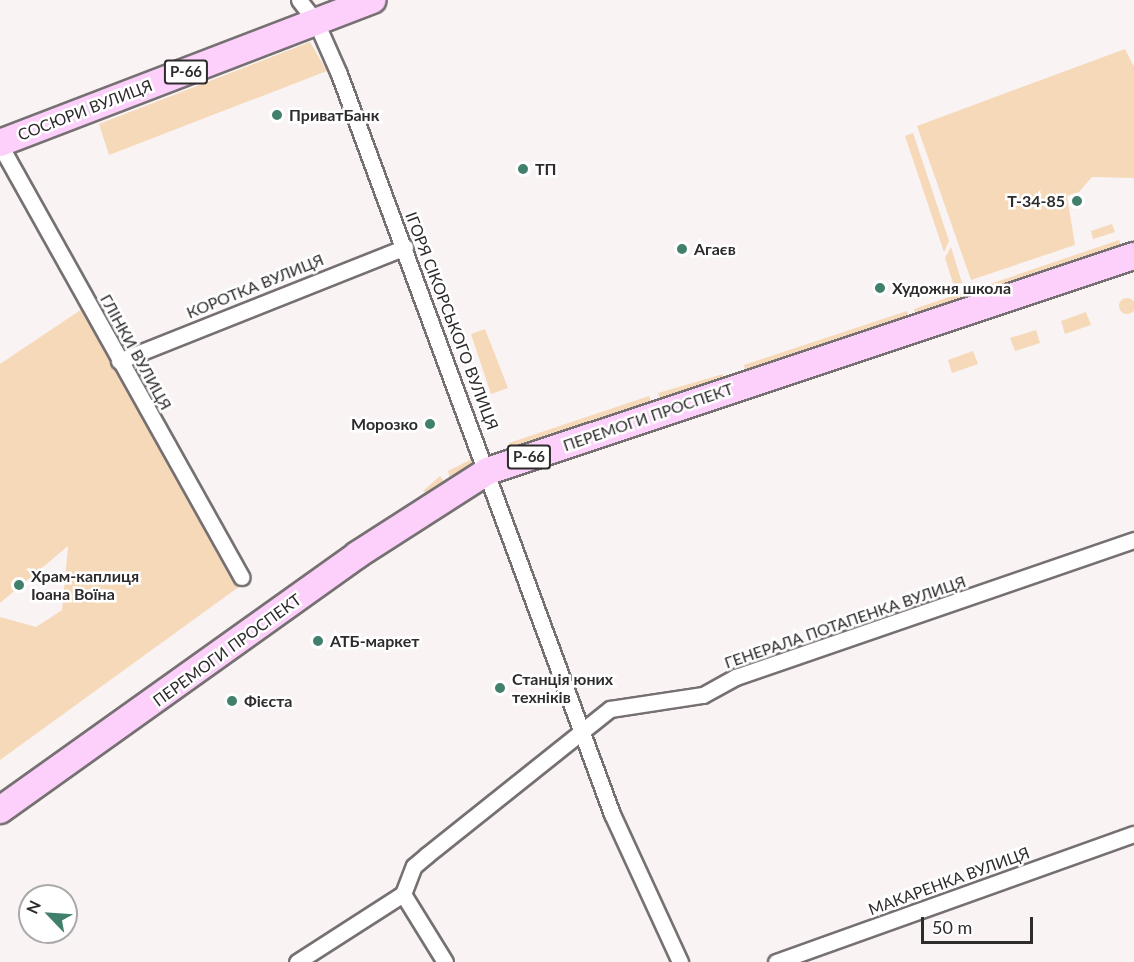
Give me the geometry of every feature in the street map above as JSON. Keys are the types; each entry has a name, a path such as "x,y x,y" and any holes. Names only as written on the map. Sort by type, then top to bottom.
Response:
{"main road":[{"name":"СОСЮРИ ВУЛИЦЯ","path":"0,144 372,0"},
{"name":"ПЕРЕМОГИ ПРОСПЕКТ","path":"0,810 357,555 488,471 1134,256"}],"street":[{"name":"ІГОРЯ СІКОРСЬКОГО ВУЛИЦЯ","path":"299,0 316,22 405,247 612,814 680,962"},
{"name":"ГЛІНКИ ВУЛИЦЯ","path":"0,144 241,577"},
{"name":"КОРОТКА ВУЛИЦЯ","path":"119,361 405,247"},
{"name":"ГЕНЕРАЛА ПОТАПЕНКА ВУЛИЦЯ","path":"403,894 414,866 584,733 610,709 703,695 736,677 1134,540"},
{"name":"МАКАРЕНКА ВУЛИЦЯ","path":"776,962 1134,834"},
{"path":"297,962 403,894 446,962"}],"shaded area":[{"path":"310,42 327,71 109,155 99,124"},
{"path":"1125,49 1134,67 1134,178 1092,177 1079,192 1067,196 1075,245 971,280 917,126"},
{"path":"913,133 949,241 944,252 905,136"},
{"path":"1112,224 1115,232 1093,239 1091,231"},
{"path":"1119,240 1122,249 984,296 981,287"},
{"path":"951,247 962,283 954,286 945,258"},
{"path":"970,290 973,301 917,319 914,309"},
{"path":"1124,298 1130,298 1135,306 1133,312 1124,314 1119,309 1119,303"},
{"path":"82,309 240,586 0,760 0,617 36,627 62,610 68,546 0,603 0,364"},
{"path":"907,311 910,322 745,370 744,365"},
{"path":"1086,312 1091,325 1065,334 1061,321"},
{"path":"485,329 508,388 491,394 471,334"},
{"path":"1036,330 1040,343 1015,351 1010,338"},
{"path":"973,351 978,364 952,373 948,360"},
{"path":"723,374 722,382 661,403 658,393"},
{"path":"649,396 653,406 513,452 509,443"},
{"path":"474,458 475,465 450,480 448,471"},
{"path":"440,476 446,484 429,494 423,491"}],"place":[{"name":"ПриватБанк","path":"277,115"},
{"name":"ТП","path":"523,169"},
{"name":"Т-34-85","path":"1077,201"},
{"name":"Агаєв","path":"682,249"},
{"name":"Художня школа","path":"880,288"},
{"name":"Морозко","path":"430,424"},
{"name":"Храм-каплиця Іоана Воїна","path":"19,585"},
{"name":"АТБ-маркет","path":"318,641"},
{"name":"Станція юних техніків","path":"500,688"},
{"name":"Фієста","path":"232,701"}]}
